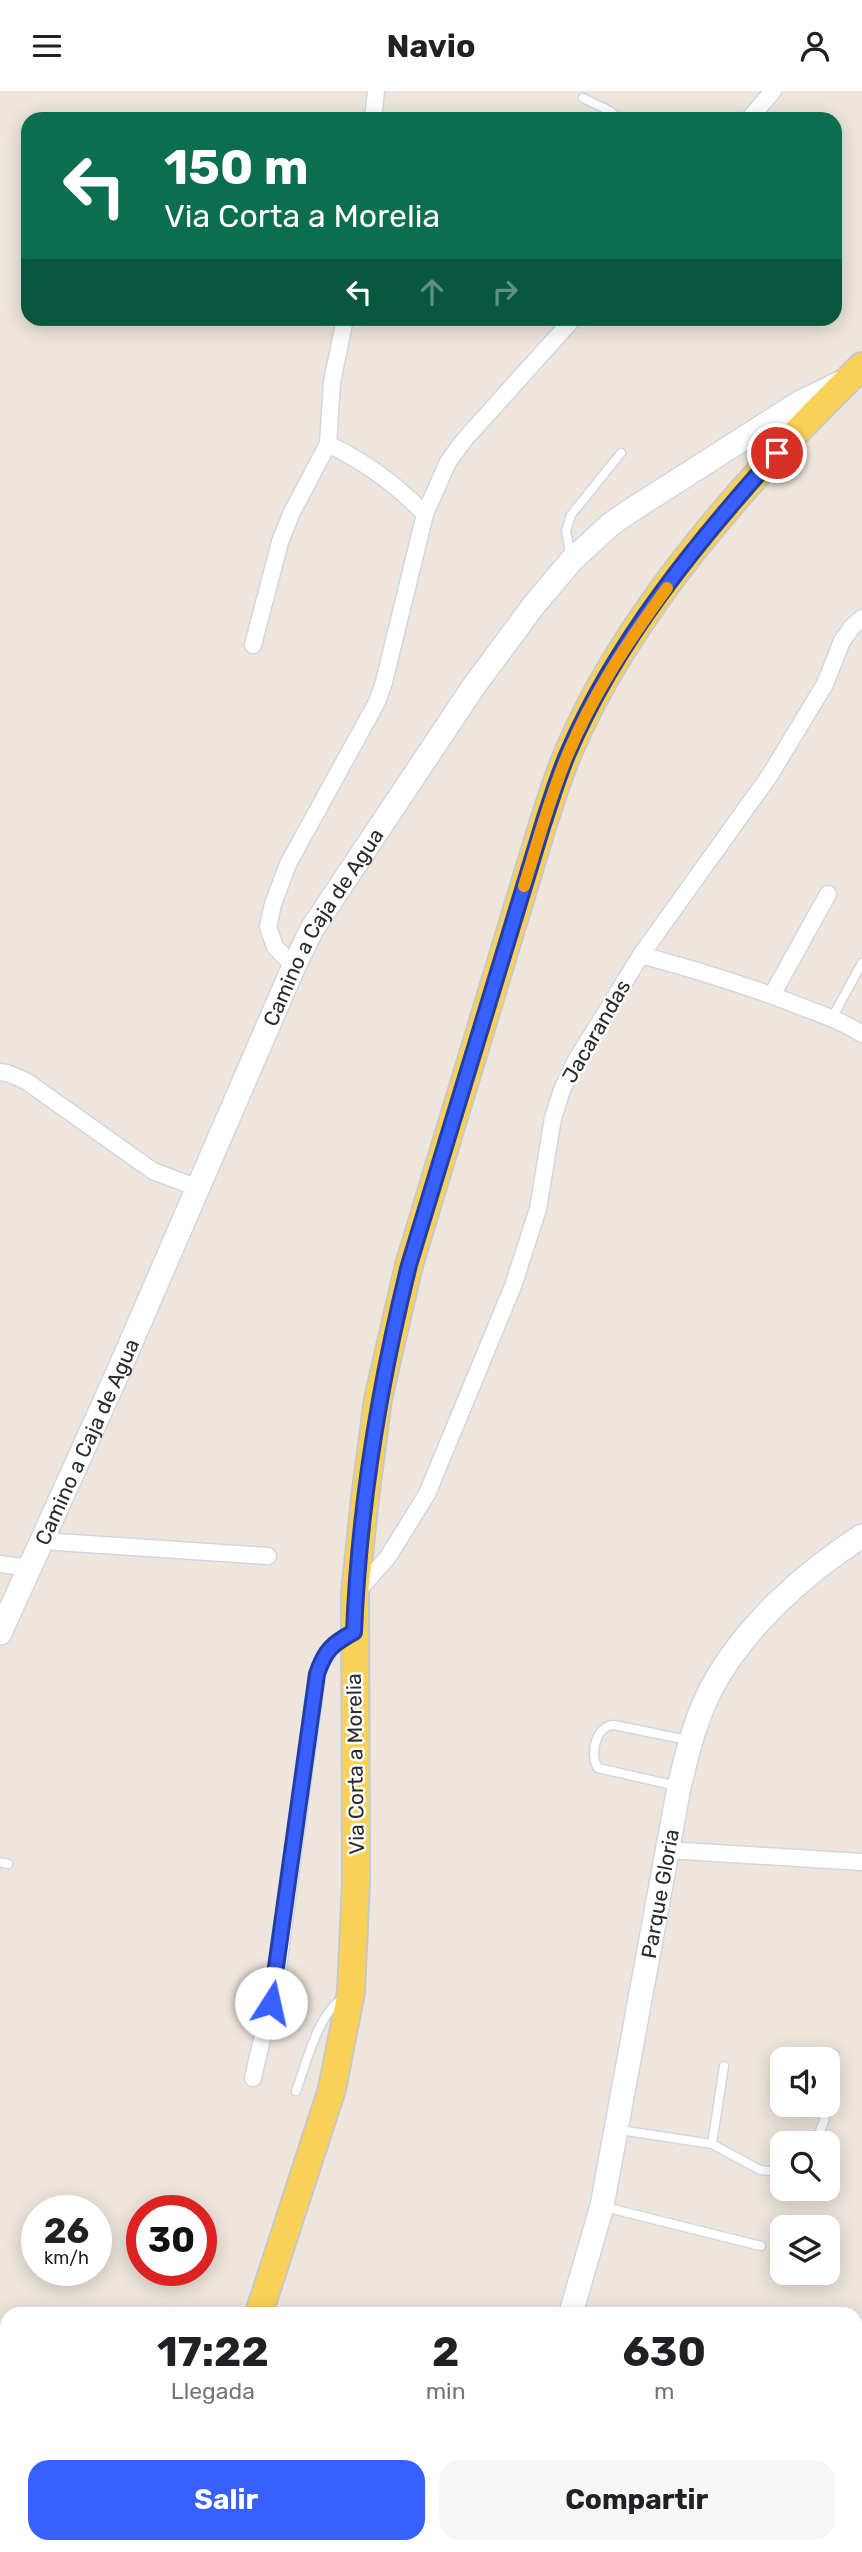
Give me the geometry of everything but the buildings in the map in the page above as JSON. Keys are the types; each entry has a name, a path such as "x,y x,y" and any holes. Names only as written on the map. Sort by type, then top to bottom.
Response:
{"main road":[{"name":"Camino a Caja de Agua","path":"0,1633 312,929 474,685 534,605 572,560 610,525 799,403 855,373"},
{"name":"Via Corta a Morelia","path":"260,2307 332,2089 351,1992 356,1881 355,1593 378,1399 409,1265 543,824 568,754 606,678 637,628 740,494 807,419 855,373"},
{"name":"Parque Gloria","path":"573,2307 602,2206 667,1850 690,1741 711,1689 743,1641 781,1601 840,1550 862,1536"}],"street":[{"path":"374,112 376,91"},
{"path":"755,112 773,91"},
{"path":"253,645 280,542 328,444 332,382 344,326"},
{"path":"294,966 275,947 268,927 272,904 288,863 377,702 425,514 448,462 465,439 567,326"},
{"path":"328,444 361,460 396,485 425,514"},
{"name":"Jacarandas","path":"355,1593 388,1557 426,1493 513,1286 538,1209 553,1118 575,1062 641,955 770,775 825,684 842,642 862,618"},
{"path":"772,995 828,894"},
{"path":"641,955 772,995 832,1018 862,1034"},
{"path":"0,1072 26,1081 153,1171 198,1188"},
{"path":"42,1541 268,1556"},
{"path":"0,1564 30,1568"},
{"path":"253,2078 276,1975 317,1674 324,1654 335,1642 354,1632"},
{"path":"667,1850 862,1863"}],"lane":[{"path":"583,98 611,112"},
{"path":"572,560 566,531 571,515 621,453"},
{"path":"832,1018 862,963"},
{"path":"679,1787 598,1768 594,1756 598,1735 602,1729 614,1725 690,1741"},
{"path":"296,2091 324,2018 333,2004 351,1992"},
{"path":"712,2144 724,2066"},
{"path":"617,2129 712,2144 760,2170 770,2171"},
{"path":"602,2206 761,2245"}],"slow traffic":[{"path":"524,886 568,754 600,689 637,628 667,588"}],"route":[{"path":"271,2003 317,1674 324,1654 335,1642 354,1632 355,1593 365,1498 378,1399 392,1332 409,1265 543,824 568,754 600,689 637,628 732,503 777,453"}]}
